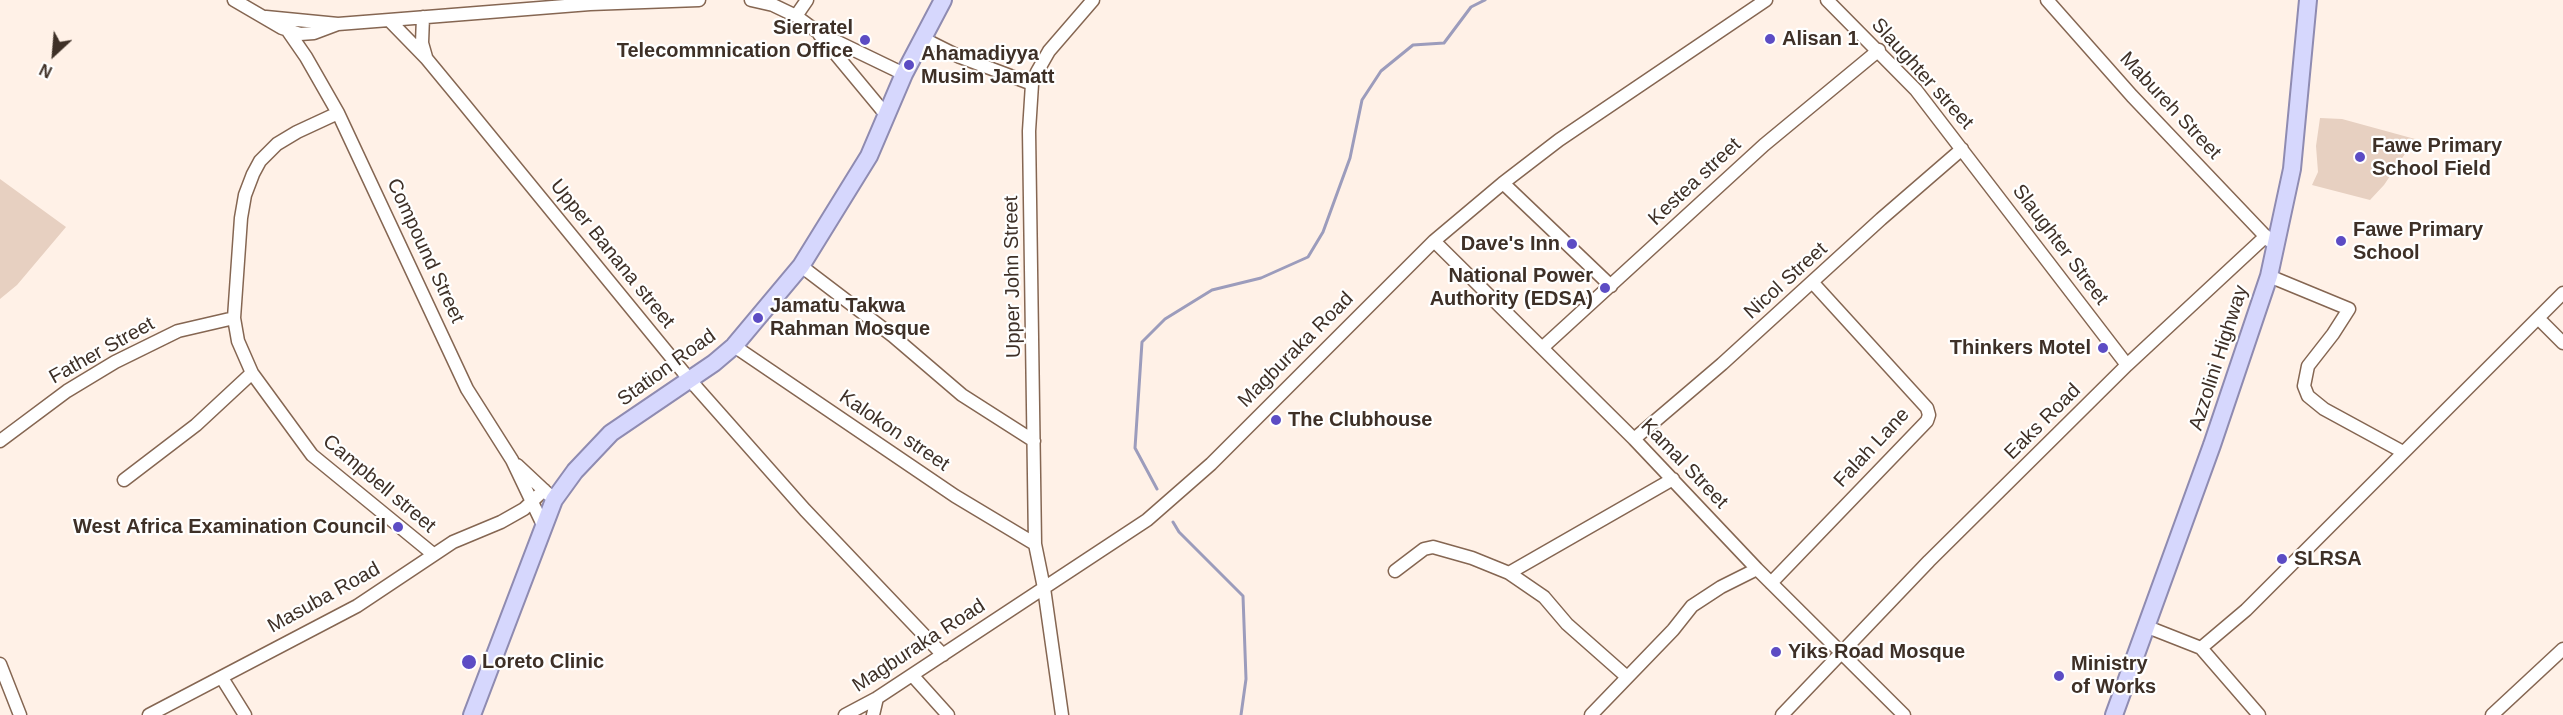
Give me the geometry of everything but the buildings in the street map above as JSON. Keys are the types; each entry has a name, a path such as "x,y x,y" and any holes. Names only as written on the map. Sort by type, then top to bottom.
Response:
{"main road":[{"name":"Station Road","path":"472,715 543,525 549,495 611,433 734,346 801,266 869,156 904,74 943,0"},
{"name":"Azzolini Highway","path":"2114,715 2212,446 2269,276 2271,242 2294,148 2308,0"}],"street":[{"path":"234,0 288,31 300,34 315,27 338,24 590,2 699,0"},
{"path":"258,0 258,15"},
{"path":"751,0 773,5 796,16 819,33 904,74"},
{"path":"796,16 807,0"},
{"path":"922,38 960,57 1032,84 1049,51 1093,0"},
{"name":"Magburaka Road","path":"845,715 877,698 1147,520 1211,464 1434,241 1503,183 1560,140 1766,0"},
{"name":"Slaughter street","path":"1827,0 1916,90 1962,149"},
{"name":"Mabureh Street","path":"2047,0 2132,96 2271,242"},
{"path":"258,15 315,27"},
{"path":"423,17 422,44 426,58"},
{"name":"Upper Banana street","path":"389,20 426,58 690,379 805,510 943,655"},
{"path":"306,57 315,27"},
{"name":"Compound Street","path":"288,31 306,57 338,113 467,389 512,460 543,525"},
{"path":"819,33 886,116"},
{"name":"Kestea street","path":"1542,348 1764,145 1878,50"},
{"name":"Upper John Street","path":"1032,84 1029,131 1035,544 1044,588 1062,715"},
{"name":"Campbell street","path":"338,113 277,144 260,161 253,174 245,195 241,218 234,318 238,341 252,373 312,455 433,554"},
{"name":"Nicol Street","path":"1634,439 1962,149"},
{"name":"Slaughter Street","path":"1962,149 2127,365"},
{"path":"1503,183 1611,286"},
{"name":"Kamal Street","path":"1434,241 1634,439 1757,569 1904,715"},
{"name":"Eaks Road","path":"1782,715 1929,561 2127,365 2271,242"},
{"path":"801,266 893,336 962,395 1034,441"},
{"path":"2269,276 2349,309 2308,366 2304,386 2308,396 2324,409 2403,452"},
{"name":"Falah Lane","path":"1771,583 1926,421 1929,415 1927,408 1812,283"},
{"path":"2201,648 2246,610 2563,293"},
{"name":"Father Street","path":"0,441 67,391 115,362 178,331 234,318"},
{"path":"2538,318 2563,343"},
{"name":"Kalokon street","path":"734,346 955,496 1035,544"},
{"path":"124,480 196,425 252,373"},
{"name":"Compound Street","path":"512,460 549,495"},
{"path":"1509,573 1672,479"},
{"name":"Masuba Road","path":"149,715 357,606 453,542 501,522 531,503 549,495"},
{"path":"1395,572 1424,549 1433,547 1472,558 1509,573 1544,597 1567,624 1627,677"},
{"path":"1591,715 1673,630 1692,606 1721,587 1757,569"},
{"path":"2145,626 2201,648 2259,715"},
{"path":"2492,715 2561,656"},
{"path":"0,664 20,715"},
{"path":"912,675 948,715"},
{"path":"222,678 245,715"},
{"path":"873,715 877,698"}],"shaded area":[{"name":"Fawe Primary School Field","path":"2320,118 2342,119 2415,139 2384,185 2370,200 2312,185 2318,172 2316,146"},
{"path":"0,179 66,227 17,285 0,299"}],"waterway":[{"path":"1157,489 1135,448 1142,342 1165,319 1212,290 1261,278 1308,257 1323,232 1350,158 1362,100 1381,71 1413,45 1444,43 1471,7 1485,0"},
{"path":"1173,522 1179,532 1243,596 1246,679 1241,715"}],"place":[{"name":"Alisan 1","path":"1770,39"},
{"name":"Sierratel Telecommnication Office","path":"865,40"},
{"name":"Ahamadiyya Musim Jamatt","path":"909,65"},
{"name":"Fawe Primary School Field","path":"2360,157"},
{"name":"Fawe Primary School","path":"2341,241"},
{"name":"Dave's Inn","path":"1572,244"},
{"name":"National Power Authority (EDSA)","path":"1605,288"},
{"name":"Jamatu Takwa Rahman Mosque","path":"758,318"},
{"name":"Thinkers Motel","path":"2103,348"},
{"name":"The Clubhouse","path":"1276,420"},
{"name":"West Africa Examination Council","path":"398,527"},
{"name":"SLRSA","path":"2282,559"},
{"name":"Yiks Road Mosque","path":"1776,652"},
{"name":"Loreto Clinic","path":"469,662"},
{"name":"Ministry of Works","path":"2059,676"}]}
